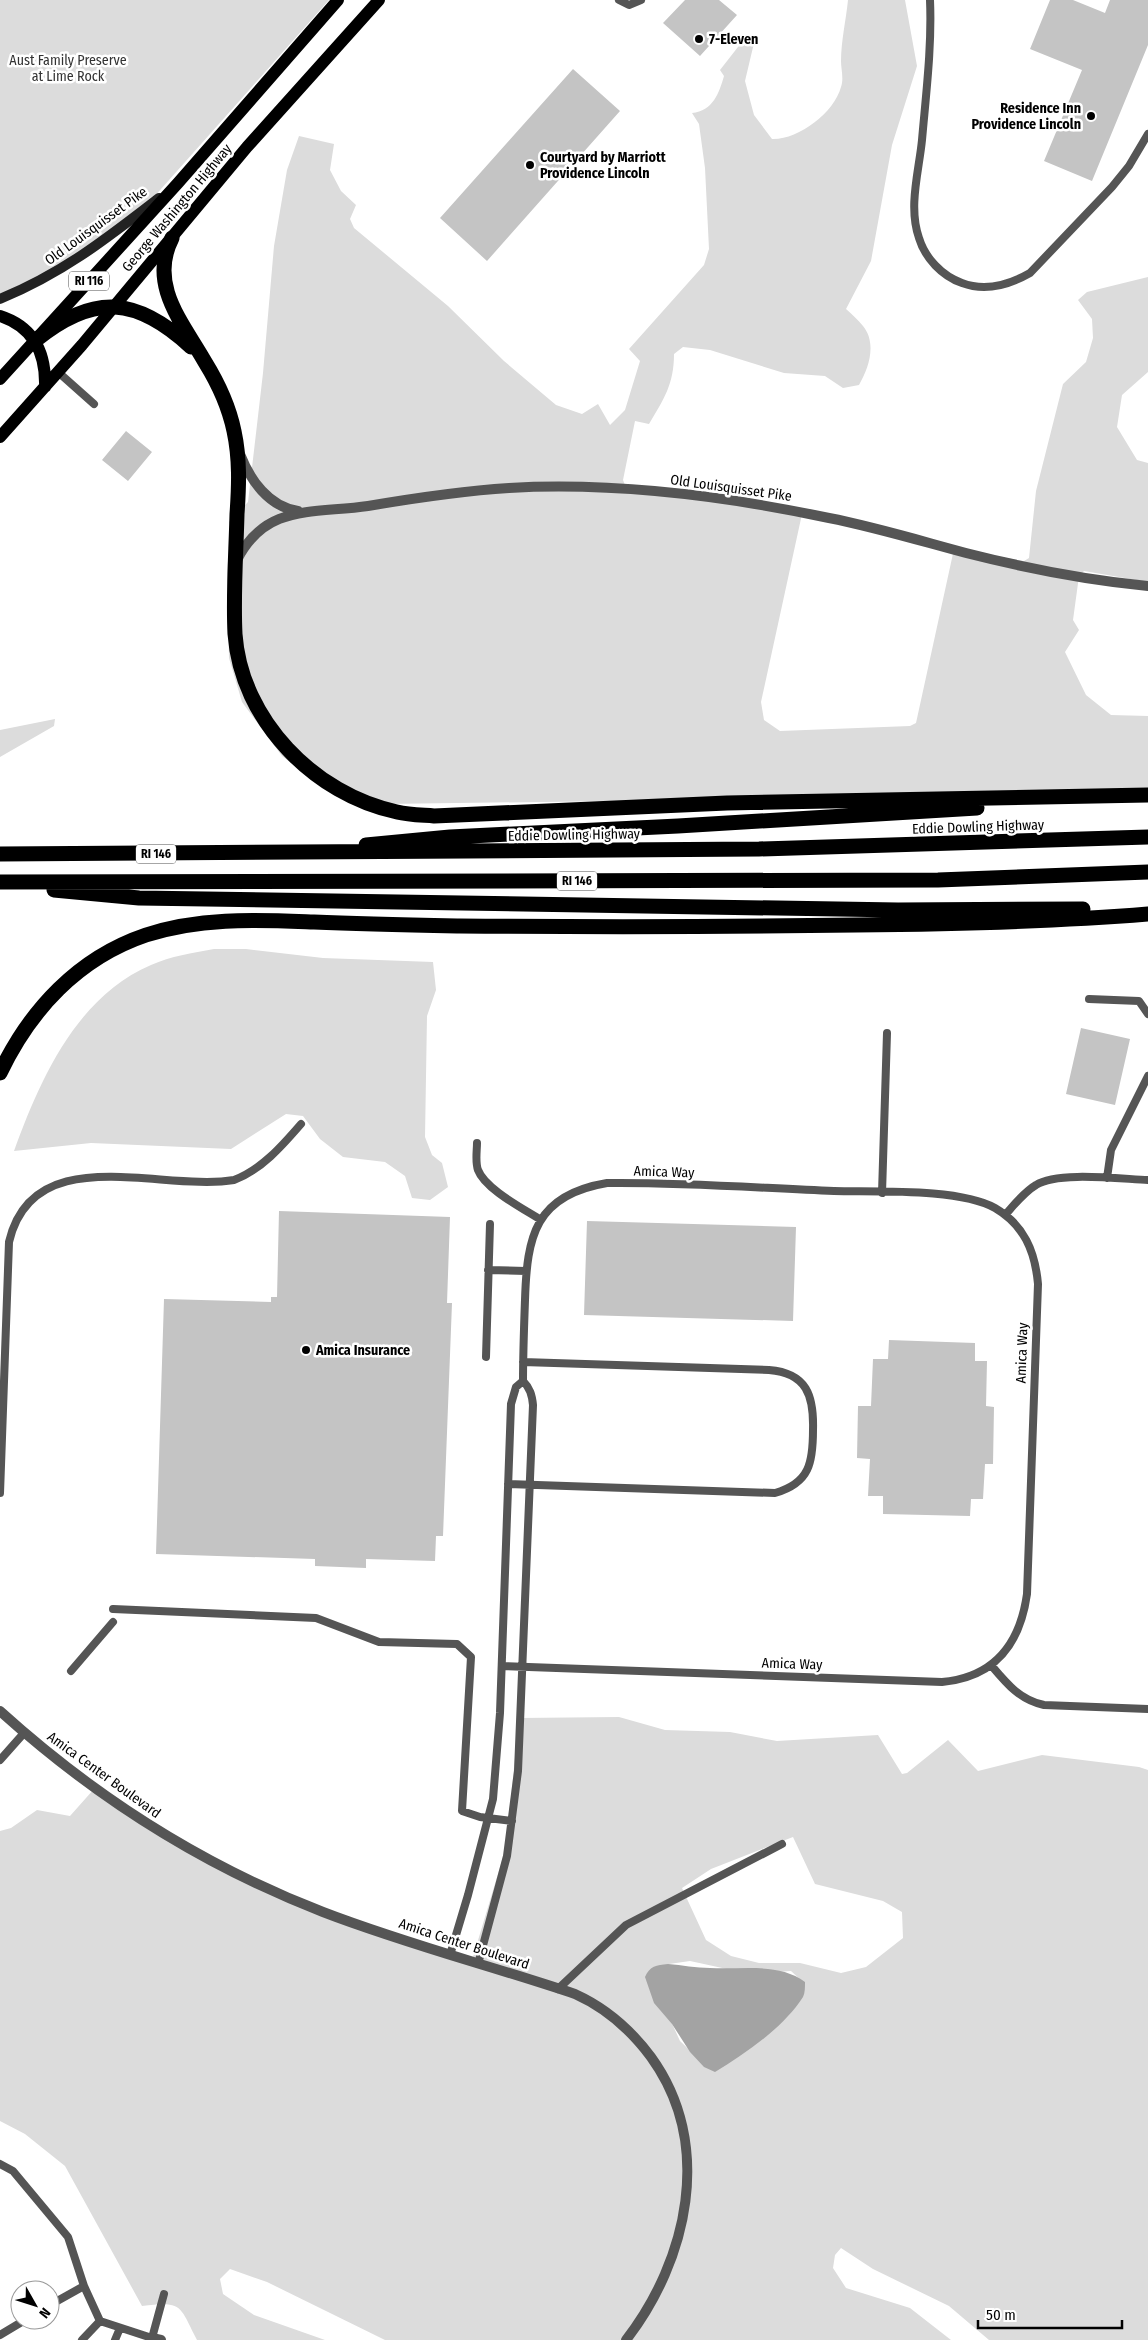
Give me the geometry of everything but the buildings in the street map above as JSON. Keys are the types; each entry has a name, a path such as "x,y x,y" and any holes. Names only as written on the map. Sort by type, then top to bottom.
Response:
{"highway":[{"path":"172,238 167,248 163,266 164,287 173,307 206,362 223,397 236,444 239,476 234,616 238,655 244,676 260,712 286,748 314,774 345,793 389,810 434,816 717,803 1148,797"},
{"path":"36,340 56,325 77,314 98,308 115,306 136,310 155,319 185,341 206,362"},
{"path":"311,853 403,840 688,826 1148,797"},
{"name":"Eddie Dowling Highway","path":"0,854 813,848 1148,837"},
{"name":"RI 146","path":"3,882 928,880 1148,872"},
{"path":"3,882 48,890 139,898 938,911 1148,909"},
{"path":"0,1073 18,1038 42,1006 86,965 104,954 143,936 207,922 254,920 423,926 791,926 1052,921 1148,914"}],"main road":[{"name":"George Washington Highway","path":"0,379 178,184 338,0"},
{"name":"George Washington Highway","path":"0,437 115,306 253,140 379,0"},
{"path":"0,316 21,325 36,340 44,365 45,387"}],"street":[{"name":"Old Louisquisset Pike","path":"0,299 42,280 72,263 178,184"},
{"path":"236,444 247,469 260,488 278,504 304,512"},
{"name":"Old Louisquisset Pike","path":"236,563 246,544 268,523 286,515 510,488 585,488 662,492 792,510 863,525 998,560 1087,578 1148,586"},
{"name":"Amica Center Boulevard","path":"0,1712 105,1796 150,1826 218,1865 322,1912 558,1989 598,2006 634,2036 668,2084 682,2122 686,2140 687,2177 686,2198 677,2239 656,2294 626,2340"}],"lane":[{"path":"619,0 630,4 642,0"},
{"path":"930,0 927,76 915,198 915,219 919,238 925,251 947,276 964,284 984,287 1014,282 1030,273 1112,187 1129,166 1148,134"},
{"path":"58,372 94,404"},
{"path":"1089,999 1139,1001 1148,1014"},
{"path":"882,1193 888,1032"},
{"path":"1107,1178 1111,1150 1148,1076"},
{"path":"0,1493 8,1253 12,1231 26,1204 47,1188 75,1178 234,1180 263,1163 301,1124"},
{"path":"477,1142 477,1164 481,1176 502,1194 541,1220"},
{"path":"1005,1215 1029,1189 1045,1180 1063,1177 1148,1180"},
{"name":"Amica Way","path":"478,1964 501,1883 512,1821 520,1743 523,1667 530,1485 533,1405 532,1395 523,1381 526,1271 531,1242 541,1220 555,1203 566,1196 592,1186 607,1183 940,1195 970,1199 983,1203 1005,1215 1021,1231 1031,1248 1036,1269 1037,1293 1026,1594 1021,1624 1015,1637 1008,1648 991,1665 966,1678 942,1682 523,1667 502,1666"},
{"path":"486,1357 490,1224"},
{"path":"488,1270 526,1271"},
{"path":"508,1484 776,1493 794,1485 808,1470 813,1450 813,1407 807,1390 794,1377 778,1371 523,1362"},
{"name":"Amica Way","path":"450,1955 468,1895 492,1799 496,1768 502,1666 511,1404 516,1387 523,1381"},
{"path":"113,1609 316,1618 379,1642 457,1644 471,1657 462,1811 487,1818 512,1821"},
{"path":"71,1671 113,1622"},
{"path":"991,1665 1013,1690 1033,1703 1148,1709"},
{"path":"0,1760 24,1733"},
{"path":"558,1989 626,1926 782,1844"},
{"path":"0,2164 13,2171 68,2237 84,2286 100,2321 155,2339 164,2294"},
{"path":"60,2299 84,2286"},
{"path":"82,2340 100,2321"},
{"path":"115,2340 120,2328"}],"green space":[{"name":"Aust Family Preserve at Lime Rock","path":"0,0 329,0 145,207 70,261 0,295"},
{"path":"848,0 905,0 917,66 892,145 871,261 846,309 863,326 870,340 870,356 863,378 859,385 843,388 825,376 784,373 710,350 683,347 674,354 674,365 670,383 664,399 649,424 635,421 623,480 625,485 802,514 761,702 764,720 780,731 910,726 916,723 954,549 1024,561 1029,558 1036,491 1063,384 1086,362 1093,338 1092,319 1078,300 1087,292 1148,277 1148,372 1122,395 1117,427 1137,460 1148,463 1148,582 1084,571 1079,576 1073,620 1079,630 1065,652 1086,695 1111,715 1148,716 1148,794 385,804 319,785 282,756 242,702 229,658 227,573 231,527 229,522 248,502 263,373 274,246 287,170 299,136 334,144 330,170 341,191 356,205 350,219 354,228 448,306 504,361 556,405 582,414 598,404 610,425 625,410 640,361 629,349 704,265 709,249 705,168 699,124 692,113 705,109 714,100 724,76 720,70 745,38 754,43 745,81 754,115 772,139 793,135 814,123 831,106 841,87 842,46"},
{"path":"55,719 54,726 0,757 0,730"},
{"path":"214,949 246,949 323,958 433,962 436,990 427,1016 425,1137 432,1155 442,1163 448,1187 430,1200 412,1198 405,1176 385,1162 343,1157 320,1139 303,1116 286,1114 231,1149 91,1143 14,1151 49,1069 64,1043 82,1019 102,998 125,979 151,965 174,957"},
{"path":"619,1717 665,1730 730,1732 777,1741 878,1735 902,1774 907,1773 948,1740 978,1771 1042,1755 1139,1767 1148,1770 1148,2340 989,2340 949,2306 873,2269 841,2248 835,2255 833,2268 846,2288 910,2308 951,2340 385,2340 267,2282 230,2269 220,2279 223,2294 254,2315 325,2340 197,2340 187,2319 178,2308 165,2304 142,2306 65,2166 25,2134 0,2121 0,1831 11,1828 37,1810 70,1816 94,1789 223,1864 348,1920 473,1957 506,1847 519,1718","holes":["793,1837 815,1884 883,1901 902,1912 903,1938 866,1967 841,1973 800,1963 759,1963 731,1956 706,1940 682,1888 711,1869","690,1961 750,1974 791,1971 805,1984 705,2065 680,2041 653,1982 669,1964"]}],"shaded area":[{"path":"668,1964 705,1968 772,1969 795,1976 805,1982 804,1994 795,2008 775,2029 739,2057 715,2072 704,2067 690,2052 672,2024 654,2003 645,1977 649,1970 654,1967"}],"place":[{"name":"7-Eleven","path":"699,39"},
{"name":"Residence Inn Providence Lincoln","path":"1091,116"},
{"name":"Courtyard by Marriott Providence Lincoln","path":"530,165"},
{"name":"Amica Insurance","path":"306,1350"}]}
